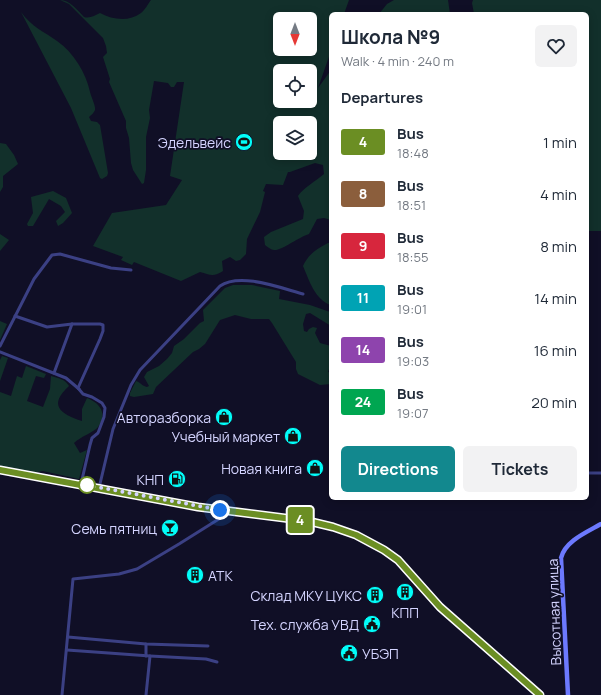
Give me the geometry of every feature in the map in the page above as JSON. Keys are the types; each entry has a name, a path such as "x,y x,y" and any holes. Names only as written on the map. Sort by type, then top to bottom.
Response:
{"street":[{"path":"0,346 34,278 52,255 60,254 111,268 131,270"},
{"path":"99,488 113,429 140,370 220,286 230,281 248,281 303,294"},
{"path":"15,316 47,327 72,324 100,324 103,326 100,339 79,388"},
{"path":"54,373 72,324"},
{"path":"0,352 66,378 79,388 83,394 102,403 105,408 104,417 98,433 92,438 81,484"},
{"path":"0,470 198,507 295,519 325,525 356,535 384,550 402,564 424,590 448,614 540,695"},
{"path":"589,473 601,473"},
{"path":"62,695 73,579 120,574 137,569 230,512"},
{"name":"Высотная улица","path":"567,694 561,577 562,556 565,549 571,543 601,524"},
{"path":"68,637 146,644 208,646"},
{"path":"146,644 148,656 146,695"},
{"path":"67,650 148,656 206,658 217,662"}],"green space":[{"path":"60,0 64,0 70,4 84,17 90,17 100,13 110,17 126,19 141,13 151,0 349,0 345,12 329,12 329,57 318,88 329,73 329,219 324,218 317,219 309,234 277,250 273,250 265,245 264,237 271,232 303,219 304,211 298,196 306,187 324,174 323,165 315,163 288,172 283,185 266,184 263,191 265,192 260,212 247,239 246,254 240,260 236,261 230,257 222,261 223,271 217,274 209,275 200,272 181,281 134,262 132,265 121,260 123,257 93,246 112,213 166,205 182,180 170,176 184,82 177,82 174,87 171,87 168,83 154,81 149,110 150,118 146,137 146,170 144,183 142,184 133,170 126,121 109,82 110,79 103,57 107,53 103,38 69,4"},
{"path":"394,0 448,0 450,12 381,12 387,4"},
{"path":"473,0 601,0 601,231 589,231 589,12 474,12"},
{"path":"21,12 34,25 69,51 86,78 95,108 94,112 89,117 91,121 97,122 100,125 108,173 107,176 102,179 100,178 71,108"},
{"path":"0,143 6,144 14,155 18,164 3,176 3,187 0,192"},
{"path":"53,191 66,198 72,213 63,223 58,226 56,221 65,212 61,206 49,199 33,226 28,226 27,224 33,213 31,197"},
{"path":"0,234 9,240 0,251"},
{"path":"329,243 329,304 321,299 313,289 303,266 307,259 320,248"},
{"path":"233,285 252,285 280,291 279,299 310,305 329,312 329,325 310,313 306,314 303,324 304,331 307,332 313,327 317,328 315,333 320,343 329,345 329,384 320,385 298,374 296,362 269,319 251,319 235,315 220,320 205,344 193,352 156,387 153,394 134,397 130,396 136,381 147,387 149,386 144,377 147,372 159,366 167,359 172,353 174,346 204,321 203,310 225,288"},
{"path":"0,321 7,324 0,340"},
{"path":"2,356 8,358 0,381 0,360"},
{"path":"26,366 46,374 44,378 36,376 27,401 43,407 50,389 51,376 63,380 69,386 59,398 59,408 63,412 82,421 82,409 87,398 96,403 101,410 102,418 98,427 74,443 80,453 87,450 79,479 43,471 32,473 0,467 0,392 11,396 17,376 22,378"}],"bus line":[{"name":"4","path":"0,470 40,476 198,507 308,521 333,527 356,535 384,550 398,560 440,607 540,695"}],"place":[{"name":"Эдельвейс","path":"244,142"},
{"name":"Авторазборка","path":"224,417"},
{"name":"Учебный маркет","path":"293,436"},
{"name":"Новая книга","path":"315,468"},
{"name":"КНП","path":"177,479"},
{"name":"Семь пятниц","path":"170,528"},
{"name":"АТК","path":"195,575"},
{"name":"КПП","path":"405,592"},
{"name":"Склад МКУ ЦУКС","path":"375,595"},
{"name":"Тех. служба УВД","path":"372,624"},
{"name":"УБЭП","path":"349,653"}],"route":[{"path":"87,485 220,510"}]}
